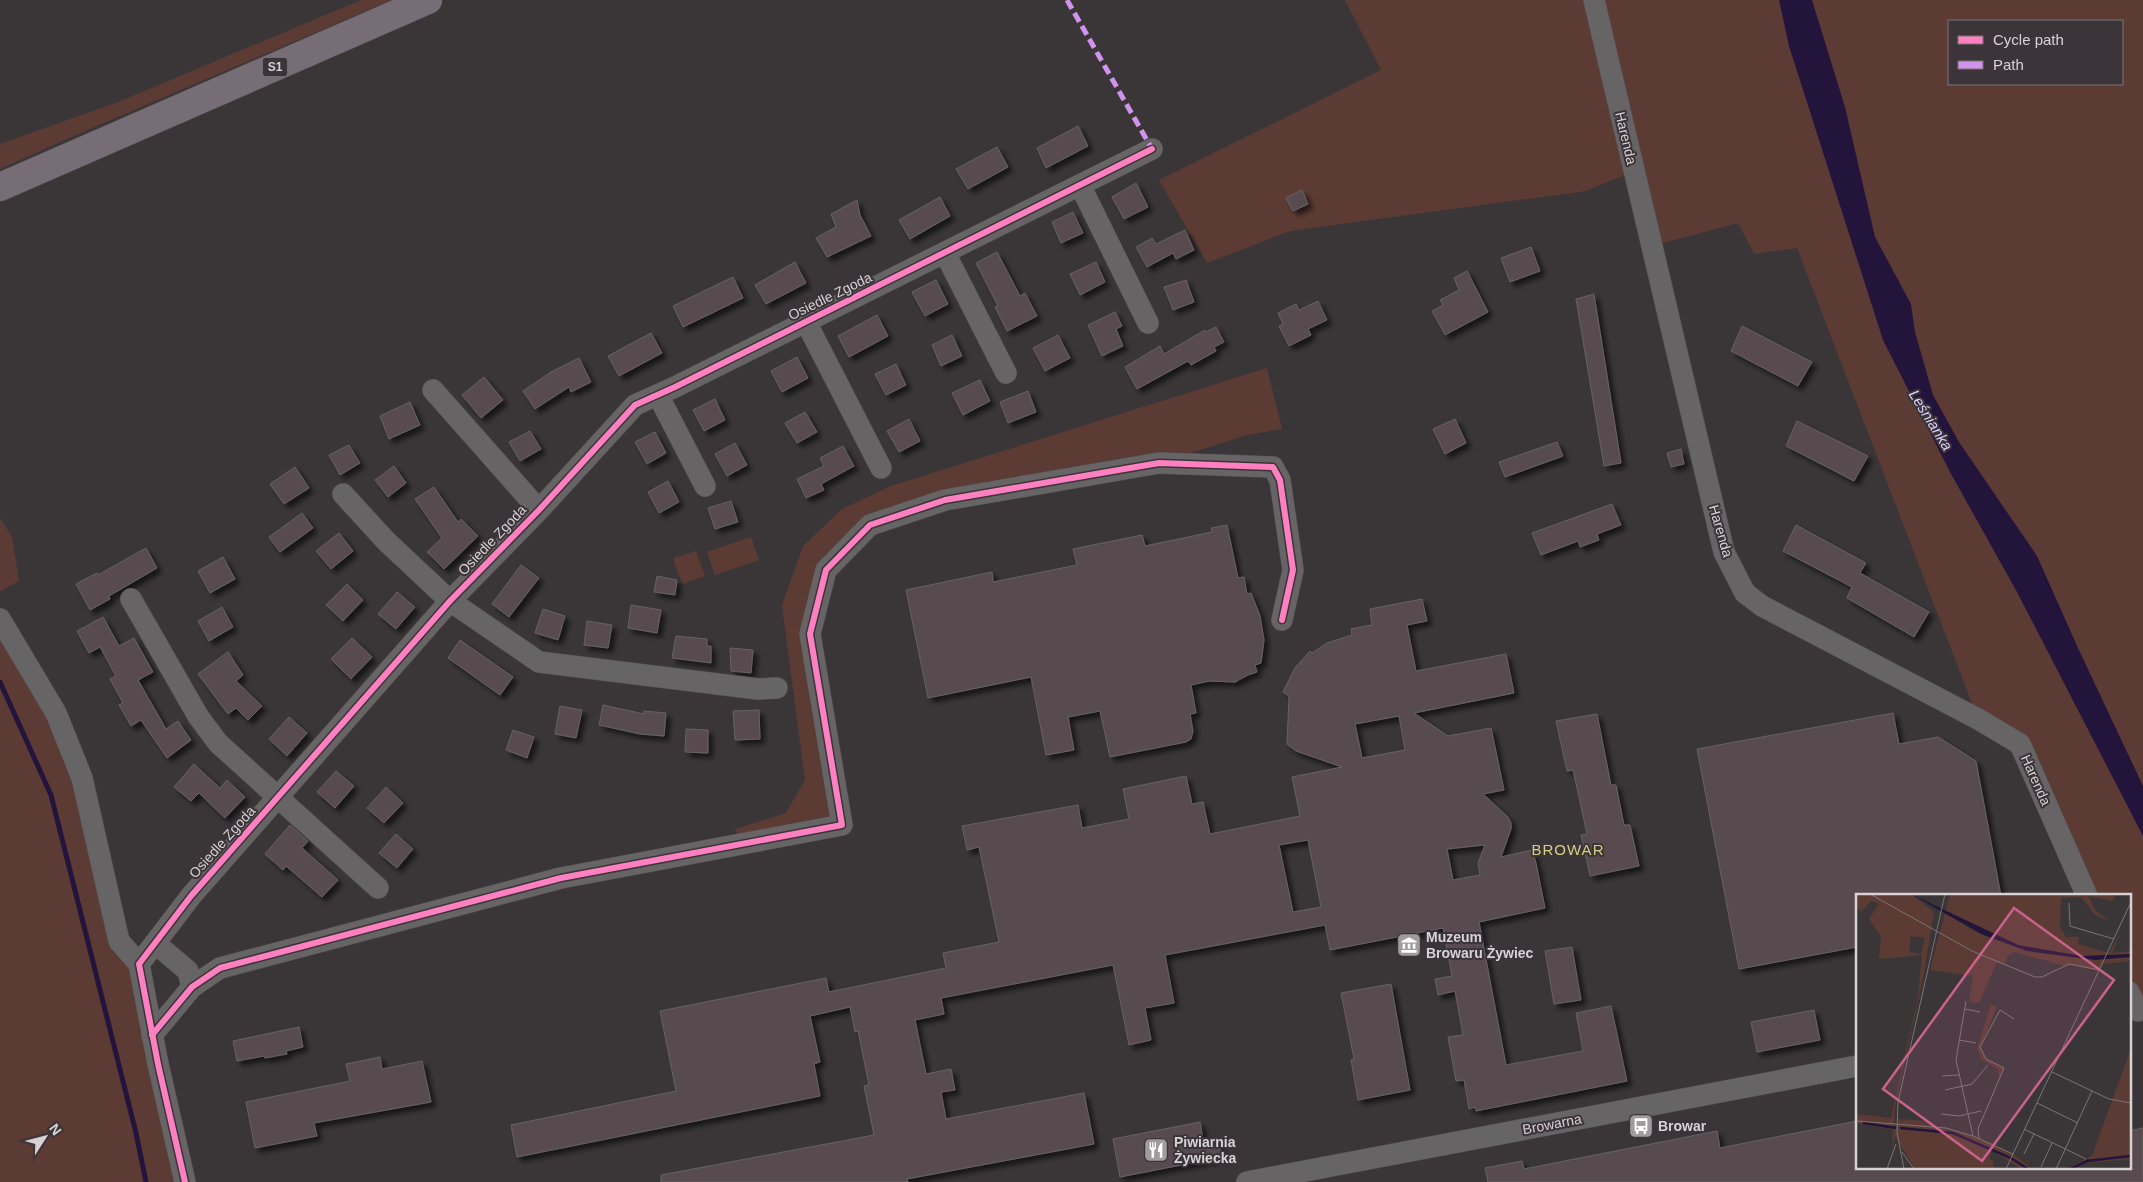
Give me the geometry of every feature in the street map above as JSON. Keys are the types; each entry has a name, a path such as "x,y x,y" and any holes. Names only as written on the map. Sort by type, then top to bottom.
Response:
{"highway":[{"name":"S1","path":"0,187 428,0"}],"street":[{"name":"Harenda","path":"1594,0 1724,552 1746,593 1762,606 1978,719 2020,744 2086,894"},
{"name":"Osiedle Zgoda","path":"139,964 191,896 450,601 539,510 635,405 1152,149"},
{"path":"1080,185 1148,323"},
{"path":"945,253 1006,373"},
{"name":"Osiedle Zgoda","path":"806,322 880,468"},
{"name":"Osiedle Zgoda","path":"433,390 539,510"},
{"path":"658,395 705,486"},
{"path":"152,1035 192,987 220,968 561,878 842,825 810,634 826,570 870,525 945,500 1159,463 1273,467 1280,480 1293,570 1282,620"},
{"path":"343,494 386,541 450,601 539,662 758,689 777,688"},
{"path":"131,599 198,716 218,743 378,888"},
{"path":"0,619 56,713 82,778 119,940 139,964 152,1035 185,1182"},
{"path":"155,943 188,971 192,987"},
{"path":"2130,994 2137,1011"},
{"name":"Browarna","path":"1247,1182 1856,1066"}],"shaded area":[{"path":"361,0 391,0 0,169 0,144 118,102"},
{"path":"1345,0 2143,0 2143,1010 2130,993 2130,894 2086,894 2020,744 1978,719 1797,248 1754,254 1738,223 1652,246 1634,171 1586,191 1290,231 1207,263 1159,180 1381,70"},
{"path":"1267,368 1282,429 1247,435 1159,463 870,525 826,570 810,634 842,825 743,844 735,829 786,813 805,780 782,605 803,546 842,509 891,486"},
{"path":"0,518 12,537 19,581 0,591"},
{"path":"751,537 759,560 715,575 707,552"},
{"path":"696,551 705,576 682,584 673,558"},
{"path":"0,619 56,713 119,940 139,964 188,1182 0,1182"}],"water":[{"name":"Leśnianka","path":"1779,0 1812,0 1845,107 1875,237 1911,304 1915,332 1933,395 1959,442 2037,556 2143,786 2143,836 2017,592 1950,472 1883,340 1789,46"}],"building":[{"path":"1078,126 1088,146 1046,168 1037,148"},
{"path":"997,147 1008,167 968,189 956,169"},
{"path":"1136,183 1148,207 1124,219 1112,197"},
{"path":"1302,190 1308,204 1293,211 1286,198"},
{"path":"940,197 950,216 910,239 899,220"},
{"path":"857,200 860,215 871,236 827,257 816,238 836,227 831,214"},
{"path":"1073,212 1083,233 1061,243 1052,222"},
{"path":"1185,230 1194,250 1176,259 1173,253 1147,267 1136,247 1152,238 1156,244"},
{"path":"1531,247 1540,271 1510,282 1501,258"},
{"path":"997,252 1020,296 1025,293 1037,316 1007,331 995,307 998,306 976,263"},
{"path":"795,262 806,283 766,304 755,285"},
{"path":"1096,262 1105,282 1080,295 1070,274"},
{"path":"1467,271 1488,312 1445,335 1432,311 1443,305 1440,300 1459,290 1454,278"},
{"path":"733,277 743,298 683,327 673,306"},
{"path":"936,280 948,304 925,316 912,292"},
{"path":"1186,280 1194,302 1173,310 1164,287"},
{"path":"1594,294 1621,463 1604,466 1576,299"},
{"path":"1318,301 1327,320 1308,329 1311,335 1289,346 1279,326 1283,324 1278,313 1296,304 1299,310"},
{"path":"1115,312 1122,326 1116,329 1123,346 1102,356 1088,325"},
{"path":"877,315 888,336 849,357 838,336"},
{"path":"1742,326 1812,362 1798,386 1731,351"},
{"path":"1216,327 1224,342 1214,347 1216,351 1191,365 1188,361 1137,389 1125,367 1160,346 1164,354 1205,330 1206,332"},
{"path":"651,333 662,353 619,376 608,356"},
{"path":"952,335 962,356 941,366 932,345"},
{"path":"1058,335 1070,358 1045,371 1033,348"},
{"path":"797,357 808,378 782,392 771,371"},
{"path":"579,358 591,382 571,392 569,387 535,409 523,391 551,372"},
{"path":"896,364 906,385 886,395 875,374"},
{"path":"484,377 503,400 481,418 462,395"},
{"path":"980,380 990,401 963,415 952,393"},
{"path":"1028,391 1036,412 1008,423 1000,402"},
{"path":"715,399 725,420 704,431 693,410"},
{"path":"410,402 420,425 389,439 380,416"},
{"path":"805,412 817,432 797,443 785,423"},
{"path":"909,419 920,441 899,452 887,431"},
{"path":"1455,419 1466,443 1445,454 1433,429"},
{"path":"1797,421 1868,456 1854,481 1786,446"},
{"path":"530,431 541,449 520,461 509,442"},
{"path":"655,432 666,453 647,464 635,442"},
{"path":"1557,442 1563,456 1505,477 1499,462"},
{"path":"735,443 747,465 727,476 715,454"},
{"path":"349,445 360,463 340,475 329,455"},
{"path":"843,446 854,466 821,484 824,490 806,498 797,479 824,466 820,458"},
{"path":"1681,449 1684,464 1671,467 1667,453"},
{"path":"394,466 406,483 388,497 375,480"},
{"path":"295,467 309,488 284,504 270,484"},
{"path":"668,481 679,502 659,513 648,492"},
{"path":"434,487 458,522 461,519 478,536 444,569 427,552 442,538 415,499"},
{"path":"731,501 738,522 715,529 708,508"},
{"path":"1612,504 1621,525 1597,534 1599,540 1580,547 1578,541 1541,555 1532,533"},
{"path":"302,513 313,528 280,552 269,537"},
{"path":"1227,525 1238,578 1244,577 1247,594 1251,593 1260,616 1264,640 1261,663 1255,665 1257,672 1235,682 1209,681 1191,685 1196,713 1190,714 1193,731 1191,739 1186,742 1110,757 1100,711 1068,717 1074,750 1046,755 1031,677 928,698 906,590 992,572 993,582 1077,565 1073,549 1142,535 1145,546 1212,532 1211,528"},
{"path":"1796,525 1866,563 1860,573 1929,612 1914,637 1847,598 1852,587 1783,551"},
{"path":"339,533 353,551 331,569 316,551"},
{"path":"146,548 157,568 109,596 110,599 90,610 76,584 97,573 98,575"},
{"path":"223,557 235,579 210,593 198,571"},
{"path":"521,565 539,578 509,617 492,604"},
{"path":"657,576 677,580 675,595 654,592"},
{"path":"347,584 363,600 343,621 326,605"},
{"path":"397,592 415,607 396,629 378,614"},
{"path":"1422,599 1427,621 1407,625 1416,671 1506,654 1514,693 1414,713 1448,736 1491,728 1504,790 1483,794 1508,817 1511,823 1511,829 1501,857 1532,850 1536,863 1545,908 1479,922 1506,1065 1583,1051 1576,1013 1611,1006 1627,1081 1476,1111 1475,1107 1469,1109 1464,1080 1456,1081 1448,1037 1463,1035 1455,991 1438,995 1435,979 1452,976 1443,928 1330,950 1325,925 1165,955 1174,1003 1145,1008 1151,1040 1129,1045 1113,965 941,998 944,1014 915,1020 926,1074 951,1069 955,1090 941,1092 946,1119 1084,1093 1094,1144 907,1179 908,1182 661,1182 661,1175 874,1135 864,1086 869,1085 858,1031 855,1032 850,1007 810,1016 820,1062 814,1064 820,1096 517,1157 511,1125 676,1091 660,1011 826,978 829,992 946,968 943,953 999,942 979,847 967,850 962,826 1078,805 1082,828 1129,819 1123,789 1186,776 1192,804 1203,802 1210,834 1300,816 1292,777 1342,767 1296,751 1287,744 1289,696 1283,692 1295,668 1310,651 1312,653 1327,643 1352,635 1351,629 1372,625 1370,609","holes":["1399,716 1405,750 1362,758 1355,724","1308,840 1321,907 1293,912 1279,845","1485,845 1478,863 1480,875 1453,880 1447,849"]},
{"path":"631,605 661,610 657,633 628,628"},
{"path":"222,607 233,627 209,641 198,621"},
{"path":"543,609 565,616 558,640 535,633"},
{"path":"103,617 119,646 134,638 153,672 138,680 166,729 178,721 191,740 167,758 141,720 131,726 119,705 123,703 110,679 116,676 100,647 89,653 77,631"},
{"path":"587,621 612,625 608,648 584,645"},
{"path":"676,636 707,639 707,646 711,646 711,663 672,658"},
{"path":"352,638 372,657 351,679 331,659"},
{"path":"460,640 513,677 500,695 448,658"},
{"path":"730,648 753,650 751,673 731,671"},
{"path":"228,652 243,675 236,681 262,706 248,720 236,708 228,714 198,674"},
{"path":"603,705 644,714 644,711 666,713 664,736 640,734 599,725"},
{"path":"560,706 582,710 576,738 555,734"},
{"path":"759,710 760,739 735,740 733,711"},
{"path":"1893,713 1899,744 1938,737 1976,761 2001,894 1856,894 1856,947 1739,969 1697,749"},
{"path":"1597,714 1611,785 1616,785 1624,825 1630,825 1639,866 1590,876 1581,835 1587,834 1573,770 1567,771 1556,721"},
{"path":"289,717 307,733 287,756 269,739"},
{"path":"686,729 708,730 708,753 685,752"},
{"path":"513,730 534,737 527,758 506,750"},
{"path":"194,764 220,788 227,780 245,797 225,818 199,793 191,801 174,787"},
{"path":"336,771 354,786 335,808 317,792"},
{"path":"386,787 403,803 384,823 367,808"},
{"path":"290,825 308,841 302,848 338,880 322,897 286,866 283,870 265,854"},
{"path":"396,834 413,849 397,868 379,853"},
{"path":"1572,947 1581,1000 1554,1004 1545,951"},
{"path":"1391,984 1410,1090 1358,1100 1351,1060 1354,1059 1341,993"},
{"path":"1814,1010 1820,1040 1757,1052 1751,1022"},
{"path":"299,1027 303,1047 286,1051 287,1054 237,1061 233,1041"},
{"path":"380,1057 382,1069 422,1061 431,1102 314,1123 317,1136 255,1148 246,1102 350,1081 346,1064"},
{"path":"1856,1121 1856,1170 2130,1170 2130,1131 2143,1128 2143,1182 1488,1182 1485,1168 1522,1161 1524,1169 1717,1131 1720,1148"},
{"name":"Piwiarnia Żywiecka","path":"1200,1122 1204,1145 1219,1142 1222,1157 1120,1177 1113,1139"}],"waterway":[{"path":"0,682 51,795 136,1133 146,1182"}],"marked path":[{"path":"1067,0 1152,149"}],"cycle path":[{"path":"185,1182 158,1064 139,964 191,896 450,601 539,510 635,405 675,387 1152,149"},
{"path":"152,1035 192,987 220,968 561,878 842,825 810,634 826,570 870,525 945,500 1159,463 1273,467 1280,480 1293,570 1282,620"}],"place":[{"name":"Muzeum Browaru Żywiec","path":"1409,945"},
{"name":"Browar","path":"1641,1126"},
{"name":"Piwiarnia Żywiecka","path":"1156,1150"}],"district":[{"name":"BROWAR","path":"1568,849"}]}
